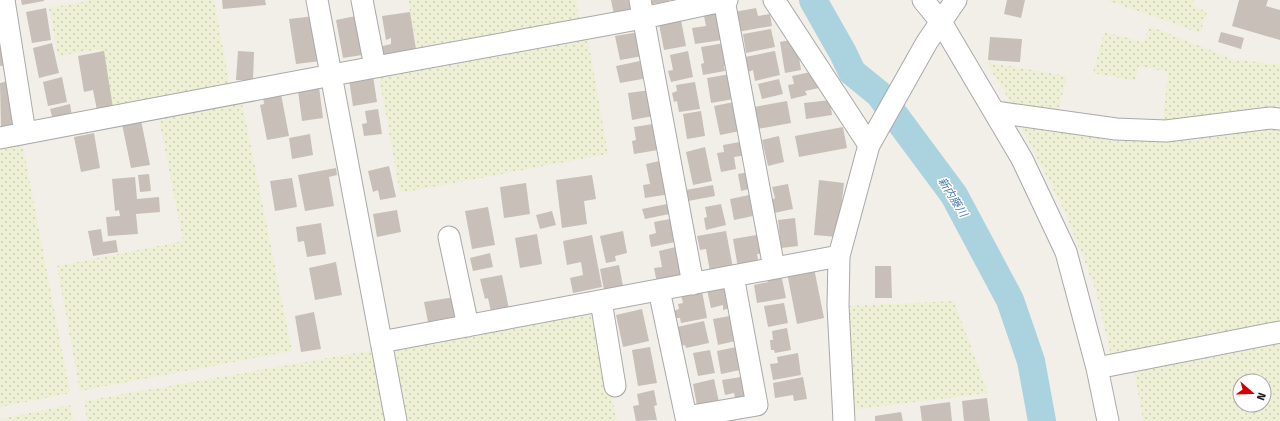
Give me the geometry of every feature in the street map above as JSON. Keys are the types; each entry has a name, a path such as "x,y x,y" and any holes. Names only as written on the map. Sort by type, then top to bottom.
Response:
{"street":[{"path":"4,0 26,133"},
{"path":"317,0 396,421"},
{"path":"362,0 376,67"},
{"path":"0,138 332,74 376,67 641,9 725,0 774,268"},
{"path":"774,0 872,139"},
{"path":"923,0 940,22 1022,159 1066,252 1097,368 1108,421"},
{"path":"844,421 838,306 839,256 872,139 927,42 956,0"},
{"path":"641,9 693,284"},
{"path":"995,112 1116,129 1166,131 1270,118 1280,119"},
{"path":"449,237 468,326"},
{"path":"381,342 839,256"},
{"path":"659,290 686,417 757,404 733,276"},
{"path":"601,301 615,386"},
{"path":"1097,368 1280,332"}],"green space":[{"path":"92,0 214,0 231,92 112,114 100,49 58,56 49,8"},
{"path":"408,0 576,0 579,19 417,48"},
{"path":"1109,0 1195,0 1191,5 1207,12 1200,33"},
{"path":"1149,26 1233,59 1280,65 1280,112 1163,121 1168,72 1139,66 1135,81 1093,73 1104,32 1144,42"},
{"path":"587,34 608,154 400,193 378,71"},
{"path":"986,62 1067,76 1058,112 1010,101"},
{"path":"241,98 292,351 80,391 57,266 183,241 158,114"},
{"path":"1019,123 1280,125 1280,327 1111,355 1096,291 1065,212"},
{"path":"22,141 70,393 0,407 0,145"},
{"path":"954,301 988,393 850,410 849,306"},
{"path":"594,313 617,421 402,421 388,347"},
{"path":"1280,343 1280,421 1143,421 1134,370"},
{"path":"373,350 388,421 87,421 84,401"},
{"path":"70,405 73,421 0,421 0,419"}],"building":[{"path":"21,0 44,0 44,1 22,5"},
{"path":"222,0 265,0 266,5 223,9"},
{"path":"611,0 636,0 637,11 614,15"},
{"path":"652,0 669,0 669,1 652,4"},
{"path":"1007,0 1025,0 1021,18 1004,14"},
{"path":"1239,0 1268,0 1266,6 1280,10 1280,40 1232,26"},
{"path":"46,8 51,40 32,43 26,12"},
{"path":"756,8 758,16 770,14 772,26 737,32 734,12"},
{"path":"410,12 416,49 380,55 379,47 391,44 391,38 386,40 382,16"},
{"path":"717,13 722,40 695,44 692,28 706,26 704,16"},
{"path":"361,15 368,54 343,58 336,20"},
{"path":"315,16 321,61 296,64 289,19"},
{"path":"681,20 686,46 664,50 659,24"},
{"path":"771,29 775,47 746,53 743,34"},
{"path":"639,32 643,56 620,60 615,36"},
{"path":"1221,32 1244,38 1241,49 1218,42"},
{"path":"0,34 7,65 0,66"},
{"path":"990,37 1022,39 1020,62 988,60"},
{"path":"796,39 801,70 785,73 780,42"},
{"path":"52,43 59,73 39,78 33,48"},
{"path":"725,43 729,65 724,66 725,71 703,75 701,64 704,63 701,47"},
{"path":"104,51 113,108 97,110 93,90 84,92 78,56"},
{"path":"238,51 254,52 253,81 236,80"},
{"path":"688,51 693,77 671,82 668,71 673,70 670,55"},
{"path":"775,51 780,75 755,81 753,70 748,72 745,57"},
{"path":"645,60 648,78 620,83 616,66"},
{"path":"815,71 819,88 805,91 807,95 791,99 788,85 794,84 792,76"},
{"path":"730,74 734,99 711,103 707,78"},
{"path":"373,76 377,102 353,106 349,80"},
{"path":"62,77 67,102 48,106 43,82"},
{"path":"779,79 783,94 762,99 758,84"},
{"path":"12,80 21,126 1,130 0,83"},
{"path":"695,82 700,109 679,112 677,101 674,102 672,93 677,91 676,85"},
{"path":"319,87 323,118 302,121 298,91"},
{"path":"650,90 653,116 632,120 628,93"},
{"path":"281,94 289,136 267,140 260,105 264,104 263,97"},
{"path":"830,100 832,115 806,119 804,103"},
{"path":"787,101 791,123 752,130 748,108"},
{"path":"734,102 740,131 720,135 714,106"},
{"path":"70,104 72,116 53,120 50,109"},
{"path":"378,109 382,134 364,136 362,124 367,123 365,111"},
{"path":"701,111 705,136 687,139 683,114"},
{"path":"141,120 150,165 131,168 122,124"},
{"path":"659,123 664,149 634,154 632,141 636,140 634,127"},
{"path":"843,127 847,148 799,157 795,136"},
{"path":"94,133 100,168 81,172 74,137"},
{"path":"310,134 313,155 292,159 289,138"},
{"path":"779,136 784,162 768,166 762,140"},
{"path":"745,141 747,155 734,157 736,169 721,172 717,153 724,152 723,145"},
{"path":"705,147 712,181 693,185 686,152"},
{"path":"664,160 670,194 645,198 643,185 650,184 646,164"},
{"path":"389,166 396,197 380,200 378,190 373,192 368,171"},
{"path":"336,168 337,175 329,177 334,206 305,211 298,175"},
{"path":"749,172 753,188 741,191 738,174"},
{"path":"149,174 151,191 140,192 138,175"},
{"path":"592,175 596,199 584,201 587,224 562,228 556,180"},
{"path":"135,177 137,199 159,197 160,212 136,214 138,234 108,236 106,217 120,216 119,210 115,211 112,179"},
{"path":"292,178 297,207 275,211 270,181"},
{"path":"819,180 844,183 838,237 814,235"},
{"path":"526,183 530,214 504,218 500,187"},
{"path":"788,184 793,209 774,213 771,201 775,198 772,187"},
{"path":"713,185 715,196 688,201 686,190"},
{"path":"749,195 753,216 734,220 730,199"},
{"path":"672,203 674,213 645,219 642,209"},
{"path":"721,204 726,225 706,230 704,218 707,217 705,207"},
{"path":"488,207 495,245 472,249 465,211"},
{"path":"397,210 401,232 377,237 373,214"},
{"path":"552,211 556,225 540,229 536,215"},
{"path":"675,218 680,241 651,247 649,235 656,233 654,222"},
{"path":"795,218 798,246 781,248 778,220"},
{"path":"321,223 326,254 307,257 304,241 298,242 296,227"},
{"path":"101,229 103,242 116,240 118,252 93,256 88,231"},
{"path":"623,231 627,253 615,256 616,261 606,263 600,236"},
{"path":"726,231 733,268 710,272 706,249 700,250 697,236"},
{"path":"537,234 542,264 520,268 515,238"},
{"path":"762,234 766,253 757,254 759,264 738,268 733,239"},
{"path":"592,235 602,287 573,293 570,278 583,275 581,262 567,265 563,241"},
{"path":"680,246 687,276 657,283 654,268 662,267 659,251"},
{"path":"490,253 493,267 473,271 470,258"},
{"path":"336,262 342,295 315,300 309,268"},
{"path":"619,265 624,291 605,295 600,269"},
{"path":"875,266 891,266 892,298 875,298"},
{"path":"814,268 824,318 797,324 787,273"},
{"path":"781,274 786,298 757,303 754,285 768,282 767,276"},
{"path":"502,275 509,309 491,312 488,298 485,299 480,279"},
{"path":"728,285 733,307 723,310 723,305 711,308 707,290"},
{"path":"702,291 707,318 681,323 680,318 675,318 673,311 679,309 678,304 683,303 681,295"},
{"path":"455,297 459,316 428,322 424,302"},
{"path":"784,303 788,323 768,327 764,306"},
{"path":"642,309 649,341 623,347 616,315"},
{"path":"314,312 321,349 301,352 295,316"},
{"path":"735,315 740,340 718,345 713,319"},
{"path":"704,321 709,343 686,348 685,345 681,346 677,327"},
{"path":"787,328 791,350 775,353 774,350 771,350 770,340 773,340 772,331"},
{"path":"741,346 745,369 721,374 717,351"},
{"path":"650,347 657,383 638,386 632,350"},
{"path":"710,350 715,373 698,376 693,353"},
{"path":"798,353 801,375 773,380 770,364 778,363 777,357"},
{"path":"747,376 751,399 736,402 734,393 725,395 722,380"},
{"path":"803,377 807,399 794,401 793,395 775,398 773,383"},
{"path":"714,379 719,402 697,406 693,384"},
{"path":"654,390 657,405 654,406 657,420 636,421 633,406 639,405 637,394"},
{"path":"987,398 990,421 964,421 962,401"},
{"path":"950,402 952,421 922,421 920,406"},
{"path":"901,412 903,421 875,421 875,416"}],"waterway":[{"name":"新内藤川","path":"813,0 852,72 879,94 954,195 1010,300 1031,361 1042,421"}]}
